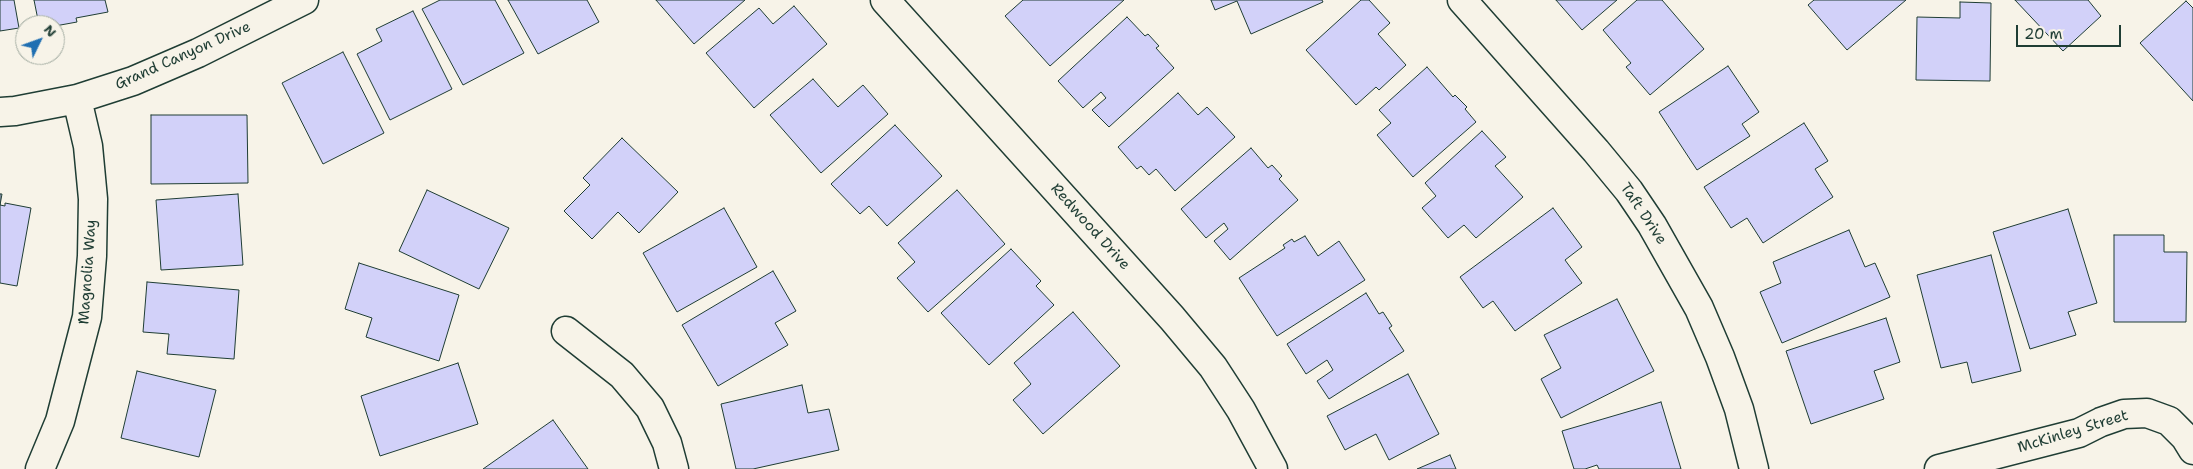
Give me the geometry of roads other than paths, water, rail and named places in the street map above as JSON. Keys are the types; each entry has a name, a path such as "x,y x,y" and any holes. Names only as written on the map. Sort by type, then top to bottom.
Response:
{"street":[{"name":"Grand Canyon Drive","path":"0,112 15,111 77,99 133,81 198,53 304,0"},
{"name":"Redwood Drive","path":"885,0 1172,318 1213,367 1241,410 1273,469"},
{"name":"Taft Drive","path":"1462,0 1596,151 1629,191 1652,224 1699,308 1720,356 1739,410 1754,469"},
{"name":"Magnolia Way","path":"40,469 60,421 87,317 92,256 93,199 88,146 77,99"},
{"path":"566,331 622,375 650,408 667,444 674,469"},
{"name":"McKinley Street","path":"1939,469 2079,433 2101,422 2124,414 2147,413 2169,421 2185,437 2193,450"}]}
